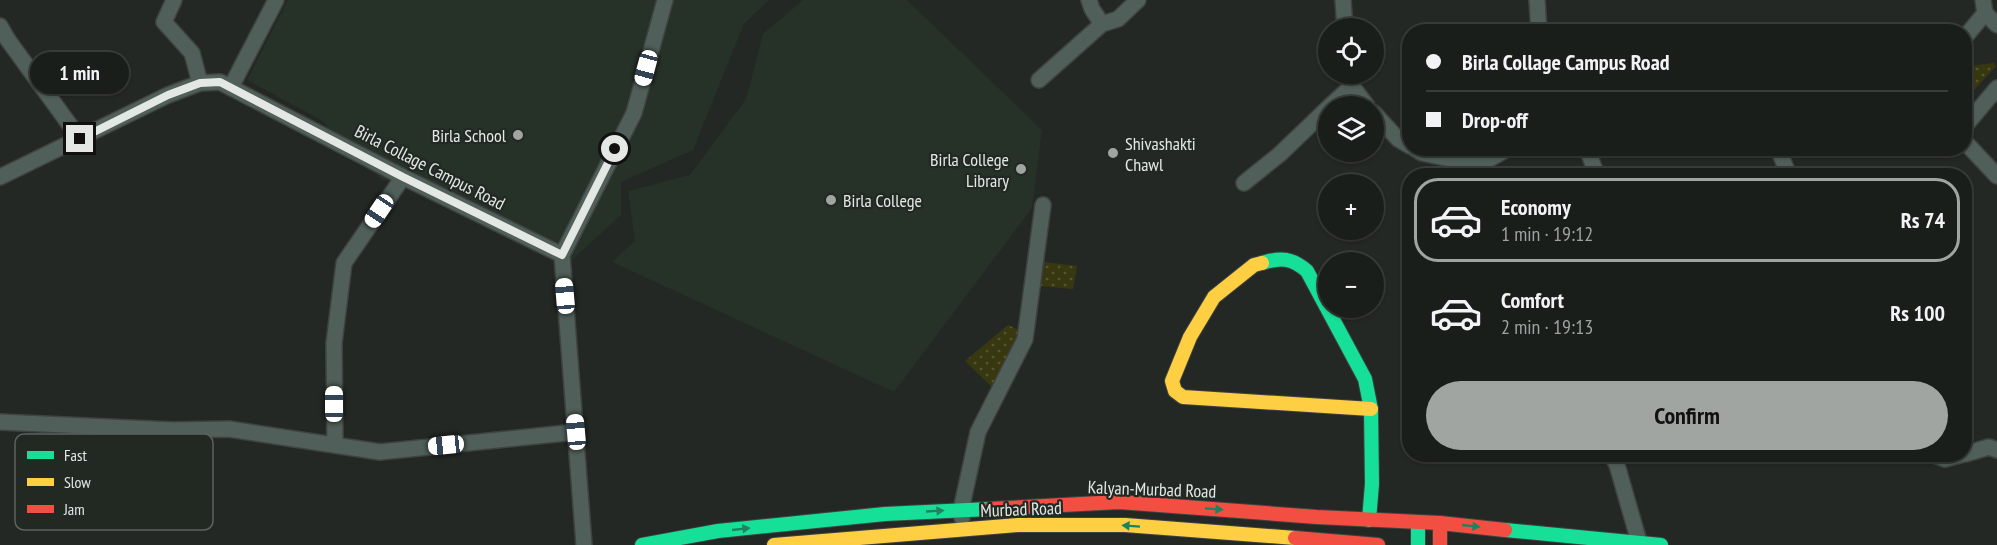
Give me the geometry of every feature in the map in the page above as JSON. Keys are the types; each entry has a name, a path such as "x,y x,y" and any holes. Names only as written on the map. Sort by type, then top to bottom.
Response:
{"main road":[{"path":"1369,520 1372,484 1371,409 1365,379 1340,328 1307,271 1297,262 1287,258 1254,265 1214,297 1190,337 1172,381 1175,391 1183,397 1371,409"},
{"name":"Kalyan-Murbad Road","path":"642,545 713,539 885,514 1119,502 1440,523 1661,545"},
{"path":"1418,523 1418,545"},
{"path":"1440,523 1440,545"},
{"name":"Murbad Road","path":"774,545 1018,525 1125,525 1253,540 1378,545"}],"street":[{"path":"0,177 168,95 200,83 192,53 164,22 174,0"},
{"path":"231,87 276,0"},
{"path":"584,545 562,255 634,113 665,0"},
{"path":"1089,0 1102,24"},
{"path":"1039,80 1102,24 1118,19 1138,0"},
{"path":"1343,0 1344,18"},
{"path":"1537,0 1538,24"},
{"path":"1972,26 1984,6 1997,25"},
{"path":"0,26 80,139"},
{"name":"Birla Collage Campus Road","path":"200,83 220,82 231,87 403,177 562,255"},
{"path":"1338,96 1347,84"},
{"path":"1972,118 1997,88"},
{"path":"1244,183 1280,154 1318,118"},
{"path":"1384,124 1402,141"},
{"path":"1972,149 1997,176"},
{"path":"1433,156 1476,168"},
{"path":"1485,168 1500,156"},
{"path":"334,445 334,343 344,263 403,177"},
{"path":"963,529 962,510 978,432 1025,339 1043,205"},
{"path":"0,422 173,430 229,429 380,452 576,432"},
{"path":"1972,452 1989,447 1997,450"},
{"path":"1615,462 1640,544"}],"shaded area":[{"name":"Birla School","path":"288,0 769,0 744,24 693,150 621,182 621,215 572,260 424,184 382,180 321,120 247,80"},
{"name":"Birla College","path":"803,0 907,0 1042,130 1032,208 894,392 612,262 635,241 628,191 690,175 746,99 763,34"},
{"path":"1993,63 1996,66 1972,92 1972,66"},
{"path":"1044,262 1077,266 1073,289 1040,286"},
{"path":"1008,325 1021,331 992,387 965,361"}],"traffic: fast":[{"path":"1262,263 1286,260 1296,263 1307,271 1365,379 1371,409 1372,484 1369,520"},
{"path":"642,545 718,531 885,514 989,509"},
{"path":"1418,523 1418,545"},
{"path":"1505,530 1661,545"}],"traffic: slow":[{"path":"1262,263 1254,265 1214,297 1190,337 1172,381 1175,391 1183,397 1371,409"},
{"path":"774,545 1018,525 1125,525 1295,538"}],"traffic: jam":[{"path":"989,509 1119,502 1317,517 1440,523 1505,530"},
{"path":"1440,523 1440,545"},
{"path":"1295,538 1378,545"}],"place":[{"name":"Birla School","path":"518,135"},
{"name":"Shivashakti Chawl","path":"1113,153"},
{"name":"Birla College Library","path":"1021,169"},
{"name":"Birla College","path":"831,200"}],"route":[{"path":"80,139 168,95 200,83 220,82 403,177 562,255 615,149"}]}
